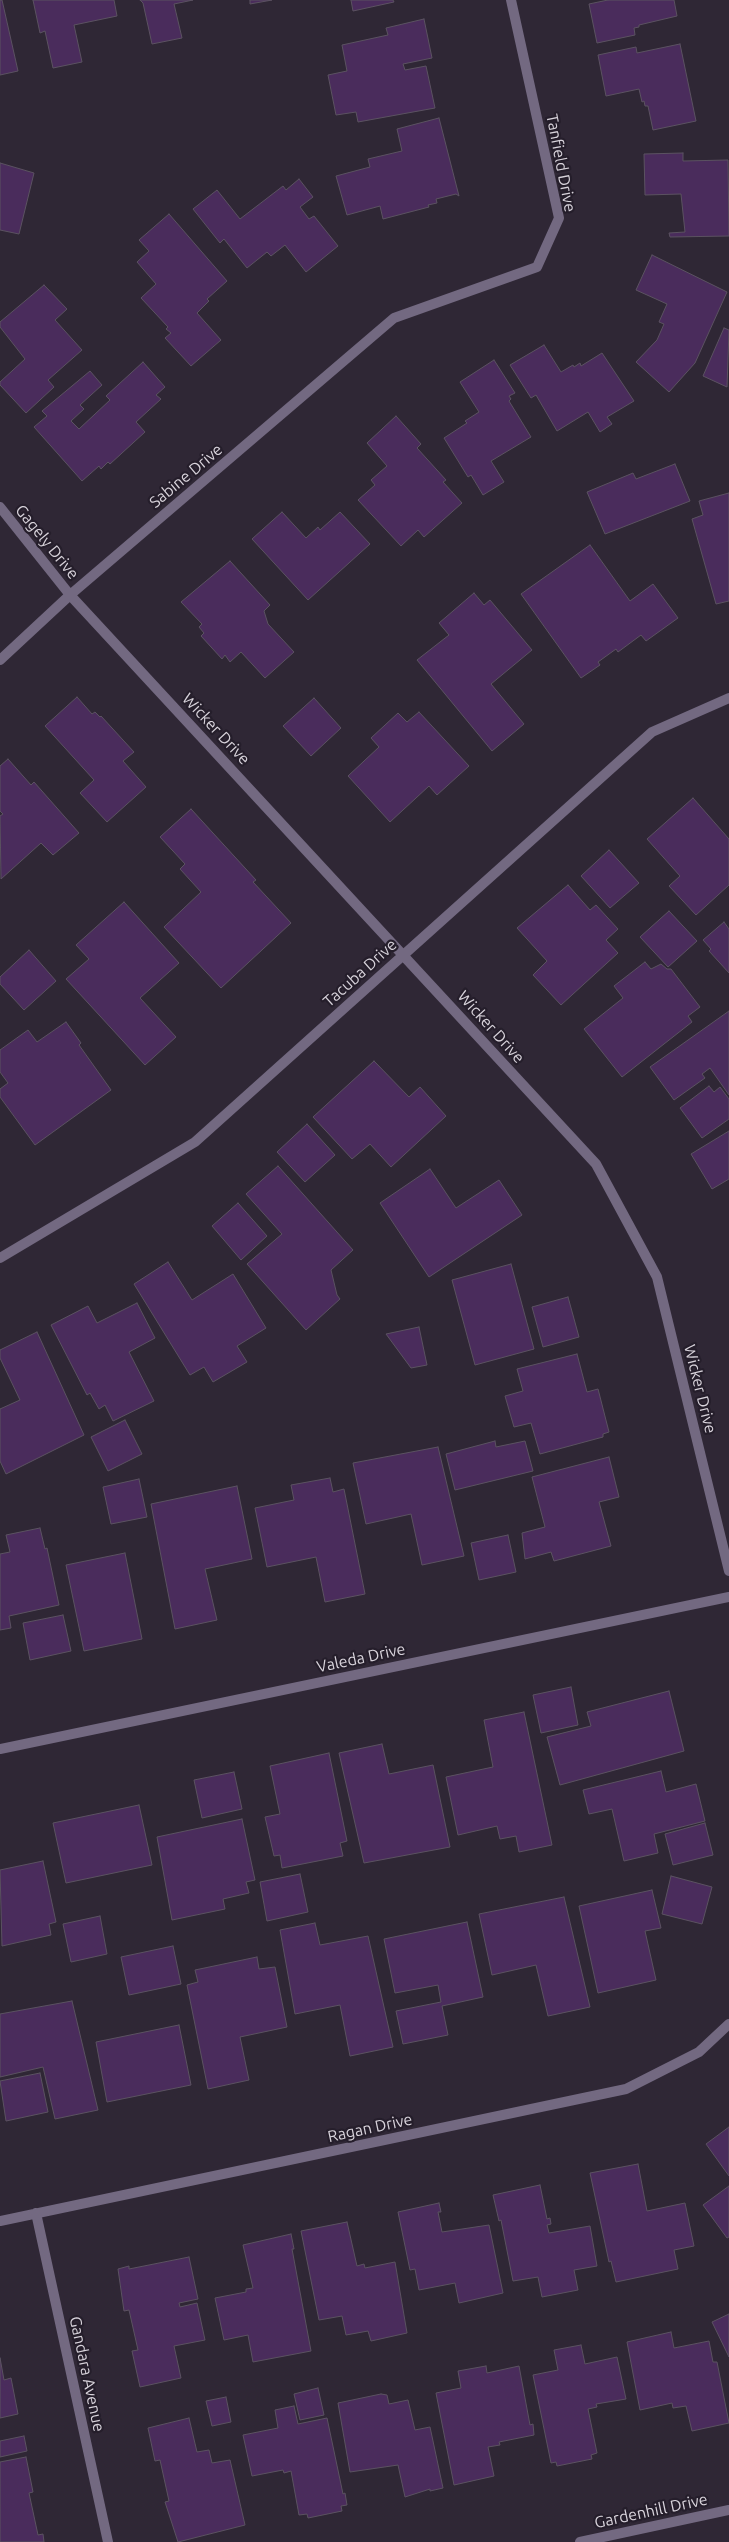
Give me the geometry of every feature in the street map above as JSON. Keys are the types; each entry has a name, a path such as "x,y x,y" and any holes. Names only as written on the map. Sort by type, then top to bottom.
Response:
{"street":[{"name":"Tanfield Drive","path":"394,318 537,267 559,218 511,0"},
{"name":"Sabine Drive","path":"0,660 70,595 394,318"},
{"name":"Gagely Drive","path":"0,507 70,595"},
{"name":"Wicker Drive","path":"70,595 404,953 596,1164 657,1277 729,1571"},
{"name":"Tacuba Drive","path":"0,1258 195,1142 652,732 729,698"},
{"name":"Valeda Drive","path":"0,1749 729,1597"},
{"name":"Ragan Drive","path":"0,2221 626,2089 699,2052 729,2024"},
{"name":"Gandara Avenue","path":"36,2213 108,2542"},
{"name":"Gardenhill Drive","path":"580,2542 729,2510"}],"building":[{"path":"0,0 2,0 18,71 0,75"},
{"path":"33,0 114,0 117,16 74,25 82,62 53,68 45,31 40,33"},
{"path":"140,0 193,0 174,4 182,38 152,44 143,3"},
{"path":"250,0 272,0 250,4"},
{"path":"351,0 393,0 394,2 353,11"},
{"path":"608,0 674,0 677,16 639,25 639,27 634,28 635,35 597,43 589,4"},
{"path":"424,19 432,58 403,64 405,70 426,66 435,108 358,122 356,112 336,115 328,75 347,71 342,45 388,35 386,28"},
{"path":"680,44 696,121 653,130 648,106 645,106 644,101 642,102 639,89 606,96 598,55 636,47 637,53"},
{"path":"439,118 459,196 456,194 436,199 437,203 428,205 429,207 383,219 380,206 347,215 336,176 370,167 368,159 402,151 397,129"},
{"path":"683,153 683,161 728,160 729,236 670,237 669,233 685,232 681,194 645,195 644,154"},
{"path":"0,163 34,173 19,234 0,230"},
{"path":"299,179 313,197 300,207 309,219 314,216 338,246 306,272 285,245 271,256 267,252 247,268 224,239 220,243 193,209 217,190 240,219 283,186 286,190"},
{"path":"169,214 227,281 207,299 209,301 197,313 221,340 191,366 165,338 171,333 166,329 168,327 141,298 156,284 137,262 149,251 139,240"},
{"path":"652,255 727,292 695,363 669,392 636,362 657,340 664,324 659,322 667,304 636,290"},
{"path":"44,285 67,309 55,320 82,350 48,380 54,387 26,413 0,385 0,382 25,359 0,327 0,322"},
{"path":"724,328 729,330 727,387 703,376"},
{"path":"544,345 561,372 573,365 574,367 580,363 581,366 602,353 634,401 607,417 612,424 600,432 588,412 557,431 536,395 531,398 510,365"},
{"path":"494,360 515,393 509,396 511,399 509,401 531,437 491,461 504,482 483,495 471,475 468,477 444,438 467,423 465,421 479,412 460,382"},
{"path":"143,362 165,387 156,395 161,399 136,422 145,432 110,464 108,462 101,469 99,466 82,481 34,427 47,416 42,411 90,371 102,385 80,405 84,409 71,421 79,429 110,400 106,396"},
{"path":"396,416 421,444 417,448 446,480 443,482 462,503 424,537 418,530 401,546 358,500 375,485 371,480 387,466 367,443"},
{"path":"675,464 690,501 605,534 587,492 633,473 636,479"},
{"path":"729,493 729,601 716,604 692,519 703,515 699,501"},
{"path":"282,512 306,538 318,527 320,530 340,512 370,544 308,600 252,539"},
{"path":"590,545 630,601 653,584 678,618 646,641 641,635 618,652 616,649 598,662 600,665 581,678 521,594"},
{"path":"230,561 270,605 264,611 268,624 294,652 265,678 241,652 230,662 225,655 222,659 201,636 204,633 199,627 202,624 181,602"},
{"path":"474,593 484,605 490,600 532,650 491,684 524,724 492,751 417,660 449,635 439,623"},
{"path":"77,697 92,714 95,712 101,716 134,752 123,761 146,787 107,822 80,793 94,780 45,726"},
{"path":"314,698 341,728 311,756 283,726"},
{"path":"419,712 469,766 437,795 429,786 390,822 348,776 379,747 371,738 398,713 407,722"},
{"path":"8,759 31,785 34,782 79,833 53,855 41,843 1,879 0,816 3,814 0,811 0,766"},
{"path":"693,798 729,839 729,885 696,915 669,886 680,876 647,839"},
{"path":"191,809 256,880 253,882 291,923 221,988 164,927 201,892 180,869 185,864 160,837"},
{"path":"609,850 639,883 610,908 581,876"},
{"path":"568,885 590,910 596,905 618,929 606,940 618,953 561,1005 533,975 547,961 517,928"},
{"path":"124,902 179,963 140,998 176,1037 145,1065 66,979 89,959 76,945"},
{"path":"669,911 697,941 668,967 640,937"},
{"path":"724,922 729,929 729,973 709,951 711,949 703,940"},
{"path":"29,950 56,981 24,1010 0,984 0,977"},
{"path":"645,962 651,969 661,964 667,969 671,969 700,1007 688,1016 692,1022 622,1077 584,1029 623,998 614,986"},
{"path":"729,1011 729,1095 710,1068 702,1074 705,1078 674,1100 650,1067"},
{"path":"66,1022 81,1043 79,1045 111,1090 35,1145 0,1097 0,1089 8,1083 0,1072 0,1050 28,1030 37,1042"},
{"path":"374,1061 409,1097 420,1087 446,1116 391,1167 370,1144 352,1159 313,1117"},
{"path":"709,1086 714,1092 720,1087 729,1099 729,1119 702,1138 680,1108"},
{"path":"307,1124 335,1155 305,1182 277,1152"},
{"path":"729,1131 729,1179 712,1189 691,1154"},
{"path":"278,1166 353,1250 331,1270 337,1295 340,1299 306,1330 247,1264 282,1234 246,1194"},
{"path":"430,1169 456,1208 499,1180 522,1215 429,1277 380,1203"},
{"path":"238,1203 267,1236 241,1260 212,1226"},
{"path":"168,1262 192,1300 233,1274 266,1328 237,1346 247,1362 213,1382 204,1367 190,1375 134,1284"},
{"path":"511,1264 534,1349 475,1365 452,1280"},
{"path":"568,1297 579,1337 543,1347 532,1307"},
{"path":"137,1303 155,1338 129,1352 154,1401 113,1421 105,1405 99,1409 90,1393 87,1395 51,1325 88,1306 97,1323"},
{"path":"419,1327 427,1365 411,1368 386,1334"},
{"path":"37,1332 84,1435 6,1474 0,1461 0,1409 20,1400 0,1358 0,1350"},
{"path":"577,1354 587,1392 598,1389 609,1432 603,1434 603,1437 540,1454 531,1423 514,1427 505,1396 523,1391 517,1369"},
{"path":"125,1420 142,1454 108,1471 91,1437"},
{"path":"495,1441 496,1447 525,1441 533,1471 455,1490 446,1454"},
{"path":"438,1447 464,1556 422,1565 411,1514 366,1524 353,1463"},
{"path":"609,1457 619,1497 599,1502 611,1546 554,1561 551,1552 525,1559 522,1533 545,1527 532,1477"},
{"path":"330,1478 333,1492 344,1489 365,1594 325,1602 316,1557 267,1567 255,1508 294,1500 291,1485"},
{"path":"139,1479 147,1517 111,1524 103,1487"},
{"path":"237,1486 252,1559 205,1569 217,1620 175,1629 151,1504"},
{"path":"40,1528 45,1549 47,1548 59,1605 9,1616 11,1628 0,1630 0,1554 10,1552 6,1535"},
{"path":"508,1535 516,1572 479,1580 471,1543"},
{"path":"125,1553 142,1639 84,1651 66,1565"},
{"path":"63,1615 71,1651 30,1660 23,1623"},
{"path":"571,1687 578,1725 541,1733 533,1695"},
{"path":"669,1691 684,1751 560,1785 547,1737 591,1726 587,1712"},
{"path":"524,1712 552,1845 519,1852 516,1836 500,1839 497,1826 458,1835 446,1777 493,1767 484,1720"},
{"path":"382,1744 389,1774 433,1765 450,1847 364,1863 339,1753"},
{"path":"329,1753 347,1841 340,1843 343,1856 282,1868 280,1855 274,1856 265,1817 280,1814 270,1766"},
{"path":"661,1771 666,1792 696,1784 705,1821 654,1834 658,1853 624,1861 612,1809 589,1814 583,1790"},
{"path":"234,1772 242,1809 202,1818 194,1780"},
{"path":"139,1805 152,1865 66,1883 53,1823"},
{"path":"242,1819 255,1880 246,1882 249,1893 223,1899 225,1909 172,1920 157,1837"},
{"path":"705,1823 713,1855 673,1865 665,1834"},
{"path":"43,1861 56,1922 49,1924 51,1935 2,1946 0,1870"},
{"path":"300,1874 308,1912 267,1921 260,1882"},
{"path":"671,1876 712,1887 702,1924 662,1914"},
{"path":"652,1890 661,1928 645,1931 656,1980 598,1993 579,1906"},
{"path":"564,1897 590,2007 548,2016 536,1965 492,1975 479,1914"},
{"path":"100,1916 107,1954 71,1962 63,1924"},
{"path":"467,1922 483,1997 442,2006 448,2035 403,2044 396,2011 441,2002 438,1985 395,1993 384,1939"},
{"path":"315,1923 320,1945 368,1936 393,2047 350,2056 340,2005 295,2014 280,1930"},
{"path":"173,1946 181,1984 129,1995 121,1957"},
{"path":"257,1957 259,1969 275,1967 287,2027 240,2037 249,2080 208,2089 187,1985 198,1982 195,1970"},
{"path":"72,2001 98,2110 55,2119 43,2067 0,2077 0,2014"},
{"path":"179,2025 191,2085 107,2102 96,2042"},
{"path":"40,2073 48,2112 6,2121 0,2081"},
{"path":"729,2127 729,2176 706,2144"},
{"path":"638,2164 647,2211 685,2203 694,2246 674,2250 678,2269 616,2282 611,2261 609,2262 590,2173"},
{"path":"540,2185 547,2219 550,2218 551,2224 547,2225 549,2233 590,2226 597,2266 574,2270 578,2290 542,2297 538,2277 513,2281 501,2220 499,2221 493,2195"},
{"path":"729,2186 729,2237 727,2238 703,2205"},
{"path":"439,2203 441,2212 438,2212 442,2232 489,2225 503,2293 459,2303 455,2283 419,2290 415,2269 410,2270 398,2212"},
{"path":"347,2222 357,2266 364,2264 365,2268 395,2262 407,2333 371,2341 368,2331 346,2335 342,2316 319,2320 301,2231"},
{"path":"291,2234 294,2249 292,2249 311,2351 253,2362 248,2335 224,2340 215,2298 246,2292 246,2289 253,2288 243,2245"},
{"path":"189,2257 198,2299 179,2303 180,2307 197,2303 205,2340 174,2346 181,2378 140,2387 132,2351 138,2350 129,2310 124,2311 118,2269 129,2266 129,2269"},
{"path":"729,2314 729,2357 712,2322"},
{"path":"671,2332 674,2348 709,2341 713,2362 717,2362 729,2423 692,2431 686,2406 673,2408 672,2403 640,2410 627,2342"},
{"path":"581,2345 585,2364 617,2357 626,2399 596,2404 597,2407 588,2409 597,2453 591,2455 592,2459 557,2466 556,2462 551,2463 533,2375 558,2370 554,2350"},
{"path":"0,2358 4,2380 11,2378 18,2414 0,2418"},
{"path":"486,2366 487,2373 519,2366 530,2425 533,2424 534,2435 499,2442 500,2445 488,2447 494,2476 454,2485 436,2393 461,2388 458,2371"},
{"path":"318,2388 324,2415 300,2420 294,2394"},
{"path":"381,2394 387,2395 389,2404 408,2400 415,2430 430,2427 443,2488 430,2491 430,2489 405,2497 398,2465 350,2472 338,2403"},
{"path":"226,2397 231,2422 212,2426 206,2401"},
{"path":"294,2406 298,2424 327,2418 347,2505 341,2506 342,2511 308,2518 307,2514 299,2515 291,2471 284,2473 283,2470 252,2476 243,2435 278,2428 275,2410"},
{"path":"189,2418 197,2452 209,2450 212,2463 230,2460 245,2525 178,2542 165,2502 169,2501 160,2460 155,2461 148,2428"},
{"path":"24,2436 27,2451 0,2457 0,2441"},
{"path":"26,2457 33,2492 29,2493 38,2535 43,2534 44,2542 0,2542 0,2462"}]}
